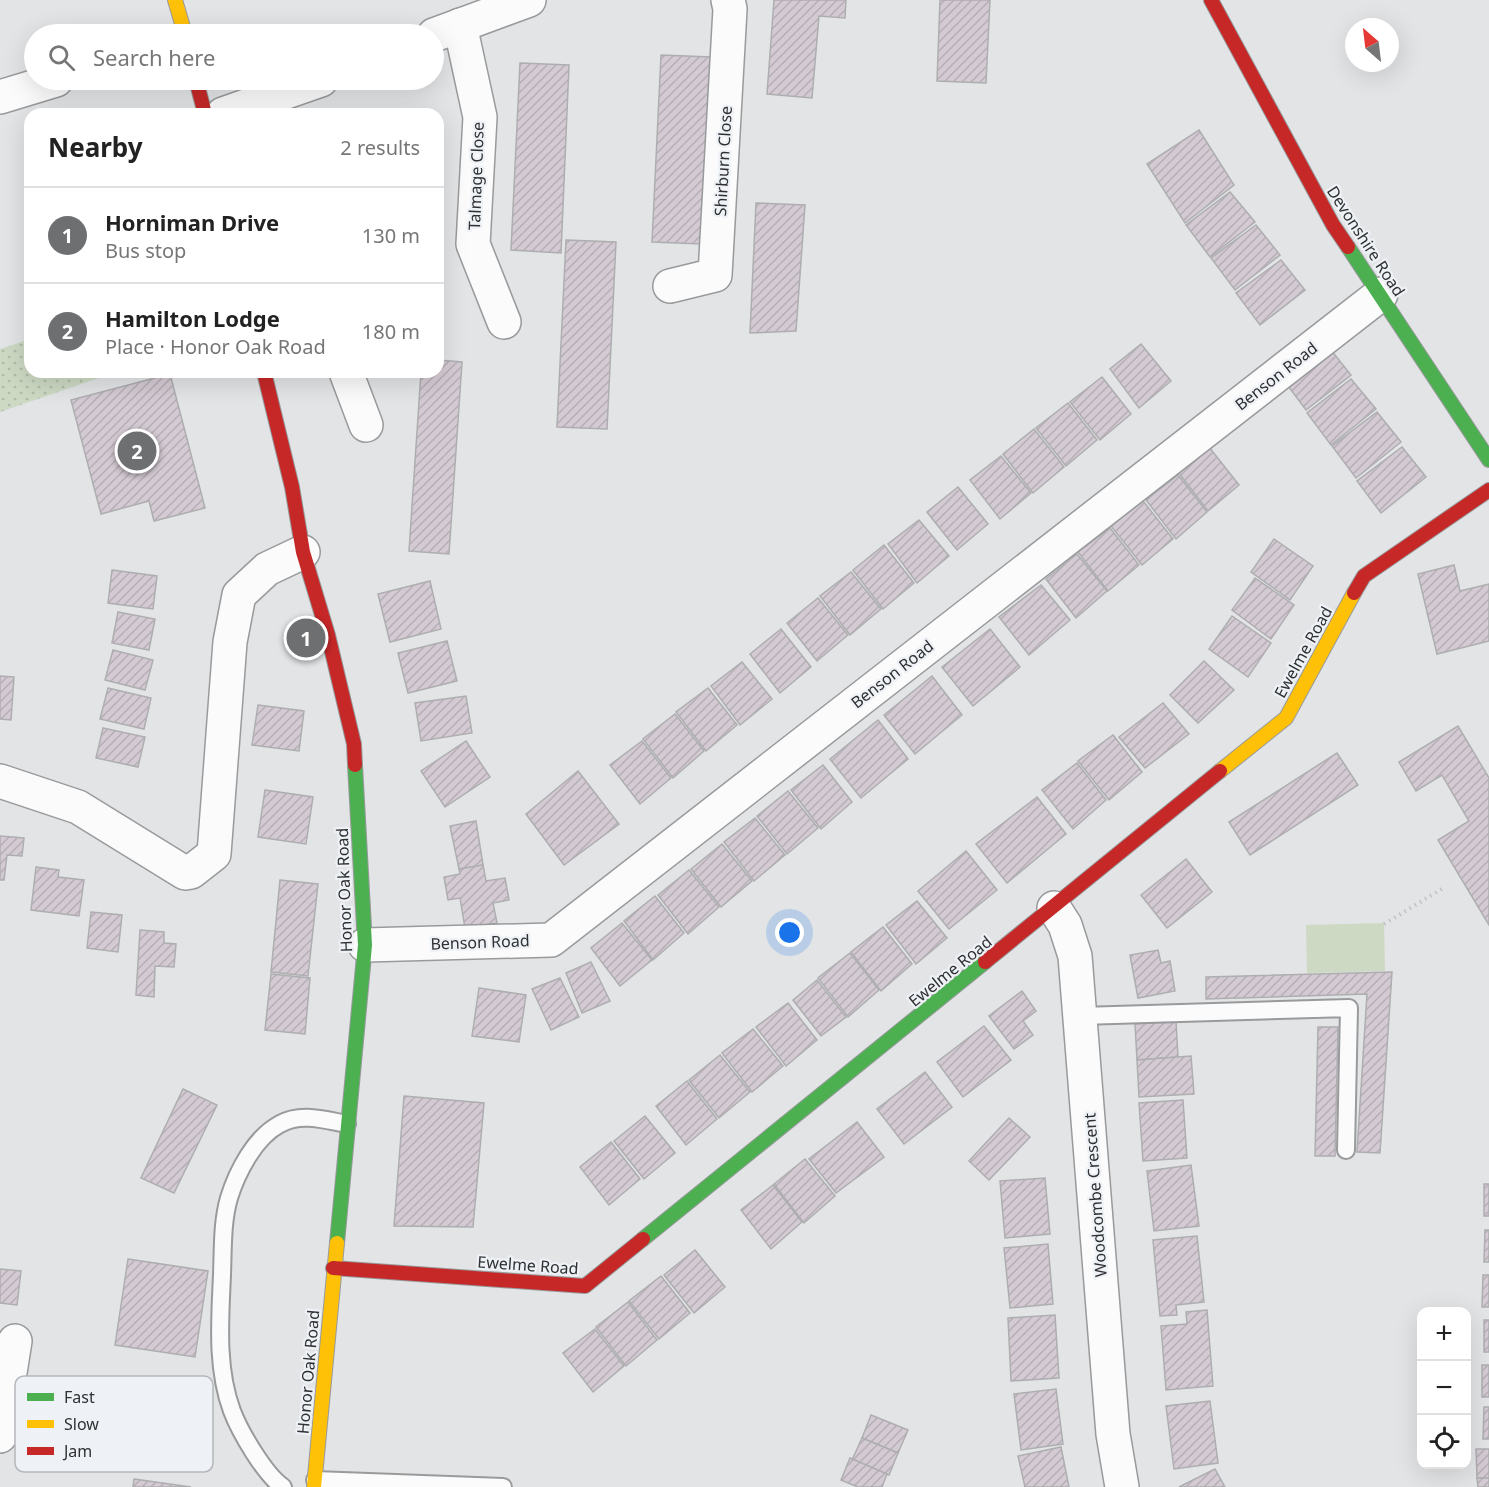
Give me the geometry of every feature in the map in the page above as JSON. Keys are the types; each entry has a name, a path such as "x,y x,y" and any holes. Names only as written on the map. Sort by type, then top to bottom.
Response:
{"street":[{"path":"447,30 529,0"},
{"name":"Shirburn Close","path":"670,286 716,276 724,156 730,9 728,0"},
{"name":"Devonshire Road","path":"1211,0 1334,225 1489,460"},
{"name":"Talmage Close","path":"447,30 480,117 473,244 504,322"},
{"path":"0,98 25,90"},
{"path":"199,90 203,108"},
{"path":"250,108 309,94"},
{"name":"Benson Road","path":"365,945 551,940 1381,294"},
{"name":"Honor Oak Road","path":"265,378 292,487 303,552 328,635 354,744 365,945 314,1484"},
{"path":"348,378 366,424"},
{"name":"Ewelme Road","path":"333,1268 585,1286 1286,718 1364,576 1489,490"},
{"path":"0,781 78,807 185,873 191,872 214,854 230,642 239,595 267,568 303,552"},
{"name":"Woodcombe Crescent","path":"1054,908 1065,925 1075,956 1113,1434 1122,1487"},
{"path":"0,1436 15,1341"}],"lane":[{"path":"1081,1016 1349,1008 1347,1150"},
{"path":"283,1487 264,1465 232,1412 225,1384 220,1323 222,1239 229,1198 241,1168 266,1134 281,1123 302,1117 347,1124"},
{"path":"314,1484 503,1487"}],"path":[{"path":"1384,924 1445,887"}],"green space":[{"path":"24,341 24,378 99,378 0,412 0,349"},
{"path":"1384,923 1385,971 1307,973 1306,925"}],"building":[{"path":"774,0 846,0 845,18 819,16 812,98 767,94"},
{"path":"940,0 990,0 986,83 937,81"},
{"path":"661,55 711,57 702,244 652,242"},
{"path":"520,63 569,65 561,253 511,250"},
{"path":"1199,130 1234,185 1185,223 1147,164"},
{"path":"1230,192 1255,222 1210,257 1186,225"},
{"path":"756,203 805,205 796,331 750,333"},
{"path":"1256,225 1280,255 1235,290 1211,258"},
{"path":"566,240 616,242 607,429 557,427"},
{"path":"1281,260 1305,290 1260,325 1236,293"},
{"path":"1141,344 1171,381 1139,408 1110,369"},
{"path":"1327,345 1351,375 1306,410 1282,378"},
{"path":"444,360 462,362 449,554 409,551 421,378 444,378"},
{"path":"1102,377 1131,414 1100,440 1070,402"},
{"path":"155,378 171,378 205,508 154,521 149,501 101,514 71,400"},
{"path":"1351,379 1376,409 1331,445 1307,413"},
{"path":"1068,403 1097,440 1066,466 1036,428"},
{"path":"1377,412 1401,442 1356,478 1332,446"},
{"path":"1034,429 1064,467 1033,493 1003,454"},
{"path":"1209,447 1239,485 1208,511 1178,472"},
{"path":"1402,447 1426,477 1381,513 1357,481"},
{"path":"1001,456 1031,493 1000,519 970,480"},
{"path":"1178,475 1207,512 1176,539 1146,500"},
{"path":"958,487 988,524 957,550 927,512"},
{"path":"1143,501 1173,539 1142,565 1111,526"},
{"path":"919,520 949,556 917,583 888,544"},
{"path":"1110,528 1139,565 1108,591 1078,552"},
{"path":"1274,539 1313,566 1290,600 1251,572"},
{"path":"884,545 914,583 883,609 853,570"},
{"path":"1077,554 1107,591 1076,618 1046,579"},
{"path":"1454,565 1460,591 1489,584 1489,641 1437,654 1418,574"},
{"path":"112,570 157,576 153,609 108,603"},
{"path":"851,572 881,609 850,635 820,596"},
{"path":"1255,578 1294,605 1271,639 1232,610"},
{"path":"430,581 441,629 390,642 378,594"},
{"path":"1041,585 1070,620 1029,655 999,617"},
{"path":"818,598 848,635 817,661 787,623"},
{"path":"118,612 155,619 149,650 112,643"},
{"path":"1232,616 1271,643 1248,677 1209,649"},
{"path":"781,629 811,667 780,693 750,654"},
{"path":"990,629 1020,667 973,706 942,667"},
{"path":"447,641 457,681 408,693 398,653"},
{"path":"113,650 153,660 145,690 105,680"},
{"path":"1204,661 1234,690 1198,723 1170,695"},
{"path":"742,662 772,699 740,725 711,686"},
{"path":"0,676 14,677 11,720 0,719"},
{"path":"932,676 962,715 915,754 884,715"},
{"path":"108,688 151,698 144,729 100,719"},
{"path":"708,688 737,725 706,751 676,712"},
{"path":"466,696 472,733 421,741 415,703"},
{"path":"1163,703 1189,734 1145,768 1119,737"},
{"path":"258,705 304,711 299,751 252,745"},
{"path":"675,714 704,751 673,778 643,739"},
{"path":"878,720 908,759 861,798 830,759"},
{"path":"1458,726 1489,778 1489,925 1438,840 1469,821 1442,775 1416,791 1399,762"},
{"path":"103,728 145,737 138,767 96,758"},
{"path":"1113,735 1142,772 1109,800 1078,761"},
{"path":"466,741 490,777 445,807 421,771"},
{"path":"642,741 671,778 640,804 610,765"},
{"path":"1337,753 1358,785 1250,855 1229,822"},
{"path":"1077,763 1106,800 1073,829 1042,790"},
{"path":"823,765 852,802 821,829 791,790"},
{"path":"578,771 619,824 564,865 526,814"},
{"path":"265,790 313,797 306,844 258,837"},
{"path":"788,791 818,828 787,854 757,816"},
{"path":"1037,797 1066,834 1007,883 976,844"},
{"path":"755,818 785,855 754,881 724,842"},
{"path":"476,821 483,865 459,869 450,826"},
{"path":"0,836 24,838 22,856 7,855 4,880 0,880"},
{"path":"722,844 752,881 721,907 691,869"},
{"path":"966,851 997,890 949,929 918,891"},
{"path":"1186,859 1212,892 1167,928 1141,895"},
{"path":"483,865 486,881 505,878 509,900 493,903 497,923 465,928 460,898 448,900 444,877 460,874 459,869"},
{"path":"36,867 59,870 58,877 84,880 79,916 31,910"},
{"path":"689,870 719,907 688,934 658,895"},
{"path":"280,880 318,884 308,976 271,972"},
{"path":"655,896 684,933 653,960 624,921"},
{"path":"917,901 947,938 916,964 886,925"},
{"path":"91,912 122,915 118,952 87,948"},
{"path":"622,923 652,960 620,986 591,948"},
{"path":"883,927 912,964 881,991 851,952"},
{"path":"140,930 164,932 164,943 176,944 174,967 155,966 154,997 136,995"},
{"path":"1158,950 1161,963 1170,961 1175,991 1138,998 1130,955"},
{"path":"850,953 879,990 848,1017 818,978"},
{"path":"591,962 610,1001 582,1013 566,973"},
{"path":"1392,972 1380,1153 1357,1152 1367,994 1206,999 1206,977"},
{"path":"271,974 310,978 305,1034 265,1030"},
{"path":"560,978 579,1017 551,1030 532,989"},
{"path":"817,980 846,1017 821,1036 793,1000"},
{"path":"479,988 526,995 519,1042 472,1036"},
{"path":"1022,991 1036,1011 1023,1021 1033,1035 1014,1049 989,1016"},
{"path":"788,1003 817,1040 786,1066 756,1027"},
{"path":"1176,1021 1178,1057 1137,1060 1135,1024"},
{"path":"984,1026 1011,1060 963,1097 937,1062"},
{"path":"1318,1027 1338,1027 1335,1156 1315,1156"},
{"path":"753,1029 783,1066 752,1092 722,1053"},
{"path":"720,1055 750,1092 719,1118 689,1080"},
{"path":"1191,1056 1194,1094 1139,1097 1137,1060"},
{"path":"925,1072 952,1107 904,1144 877,1109"},
{"path":"687,1081 717,1119 686,1145 656,1106"},
{"path":"183,1089 217,1105 174,1193 141,1178"},
{"path":"404,1096 484,1103 473,1227 394,1226"},
{"path":"1183,1100 1187,1158 1143,1161 1139,1103"},
{"path":"645,1116 675,1153 644,1179 614,1141"},
{"path":"1009,1118 1030,1137 989,1180 969,1161"},
{"path":"857,1122 884,1157 836,1193 809,1159"},
{"path":"611,1142 640,1179 609,1205 580,1167"},
{"path":"805,1159 835,1196 804,1223 774,1184"},
{"path":"1191,1165 1199,1226 1154,1231 1147,1171"},
{"path":"1045,1178 1050,1234 1005,1238 1000,1181"},
{"path":"1484,1184 1489,1184 1489,1216 1484,1216"},
{"path":"773,1185 802,1222 771,1249 741,1210"},
{"path":"1485,1230 1489,1230 1489,1262 1484,1262"},
{"path":"1197,1236 1204,1302 1176,1305 1177,1315 1160,1316 1153,1240"},
{"path":"1048,1244 1053,1304 1010,1308 1004,1248"},
{"path":"695,1250 725,1287 694,1313 664,1275"},
{"path":"128,1259 208,1271 195,1357 115,1345"},
{"path":"0,1269 21,1271 17,1305 0,1303"},
{"path":"1483,1275 1489,1275 1489,1307 1482,1307"},
{"path":"661,1276 690,1313 659,1339 629,1301"},
{"path":"628,1302 657,1340 626,1366 596,1327"},
{"path":"1207,1310 1213,1386 1166,1390 1161,1326 1187,1324 1186,1312"},
{"path":"1055,1315 1059,1378 1011,1381 1008,1318"},
{"path":"1484,1320 1489,1320 1489,1352 1484,1352"},
{"path":"595,1329 624,1366 593,1392 563,1353"},
{"path":"1482,1365 1489,1365 1489,1397 1482,1397"},
{"path":"1056,1389 1063,1444 1021,1450 1014,1394"},
{"path":"1210,1401 1218,1463 1174,1469 1166,1406"},
{"path":"1484,1407 1489,1407 1489,1439 1483,1439"},
{"path":"871,1415 908,1430 898,1453 862,1438"},
{"path":"862,1438 898,1453 889,1475 852,1460"},
{"path":"1061,1447 1069,1487 1025,1487 1018,1456"},
{"path":"1476,1449 1489,1449 1489,1478 1477,1478"},
{"path":"850,1458 887,1474 882,1487 858,1487 841,1480"},
{"path":"1215,1469 1225,1487 1179,1487"},
{"path":"1477,1478 1489,1478 1489,1487 1478,1487"},
{"path":"134,1479 191,1487 133,1487"}],"traffic: fast":[{"path":"1348,247 1489,460"},
{"path":"337,1243 365,945 355,765"},
{"path":"643,1239 985,962"}],"traffic: slow":[{"path":"175,0 182,24"},
{"path":"1220,771 1286,718 1354,593"},
{"path":"314,1487 337,1243"}],"traffic: jam":[{"path":"1211,0 1333,225 1348,247"},
{"path":"199,90 203,108"},
{"path":"265,378 292,487 303,552 328,635 354,744 355,765"},
{"path":"1354,593 1364,576 1489,490"},
{"path":"985,962 1220,771"},
{"path":"333,1268 585,1286 643,1239"}],"place":[{"name":"Hamilton Lodge","path":"137,451"},
{"name":"Horniman Drive","path":"306,638"}]}
